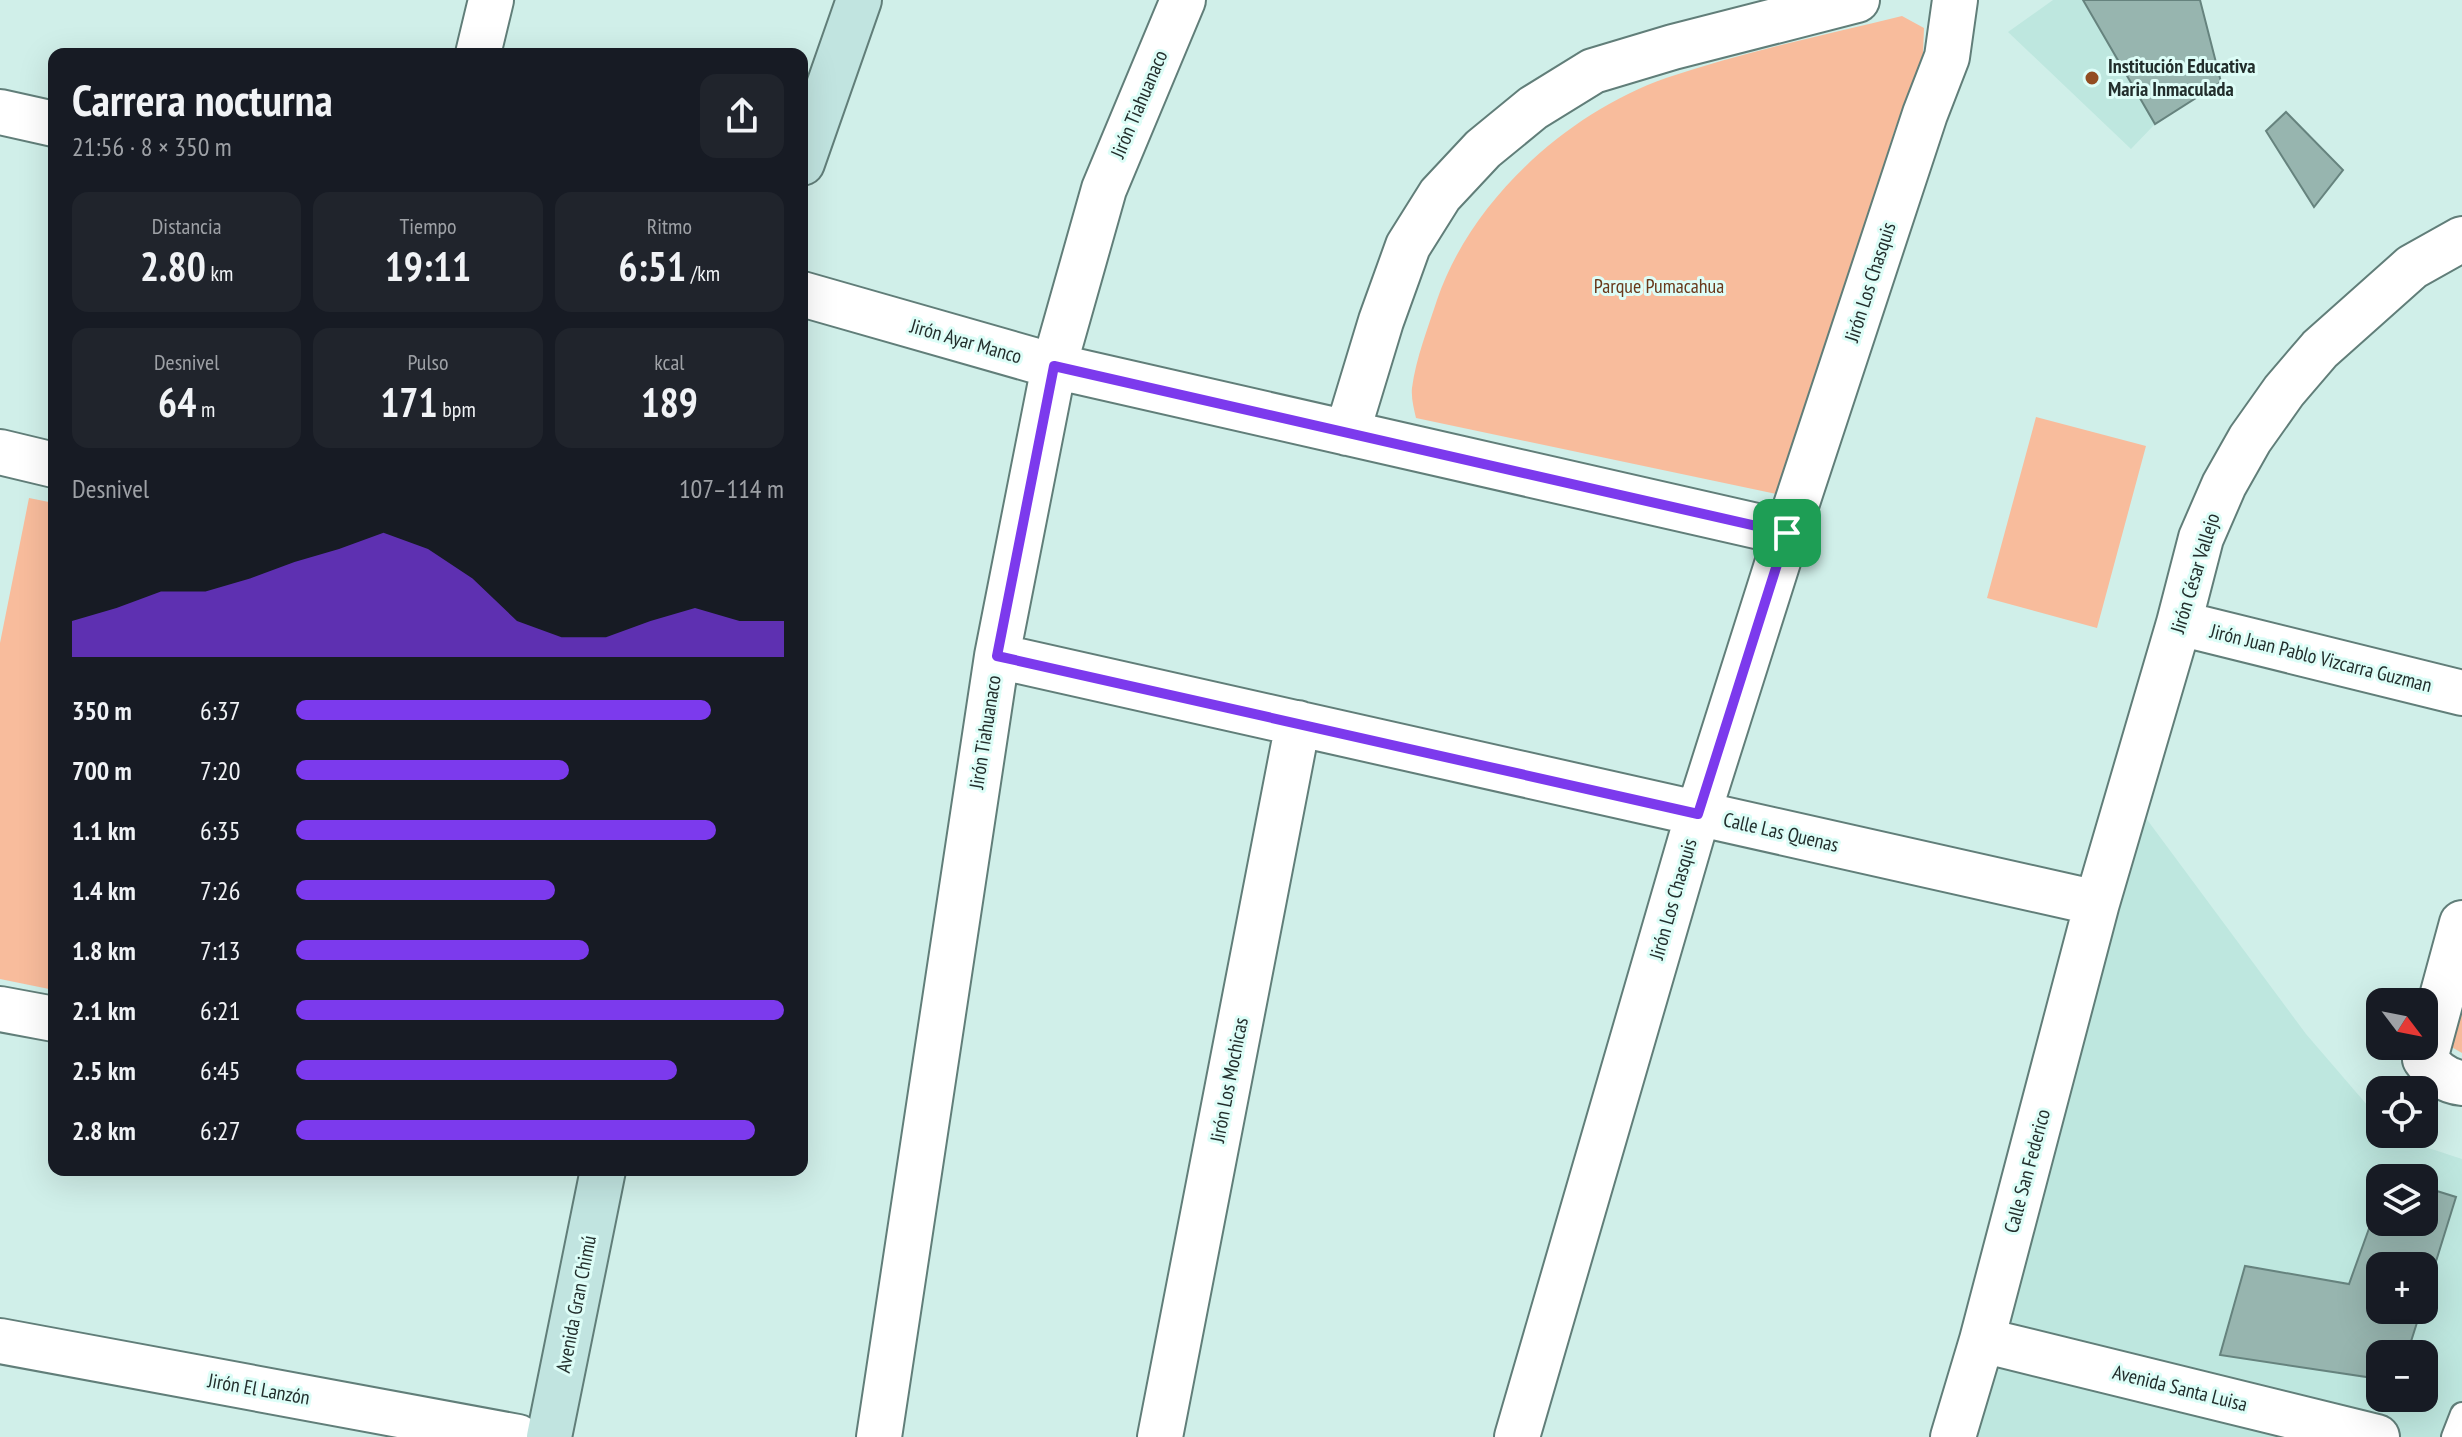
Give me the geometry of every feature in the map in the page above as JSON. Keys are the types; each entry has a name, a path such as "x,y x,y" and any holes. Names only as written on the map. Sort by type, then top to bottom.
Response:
{"street":[{"path":"479,48 491,0"},
{"path":"808,146 859,0"},
{"name":"Jirón Tiahuanaco","path":"879,1437 997,656 1054,366 1104,189 1183,0"},
{"path":"1160,53 1211,0"},
{"path":"1347,433 1381,321 1408,246 1440,195 1483,149 1533,108 1593,71 1857,0"},
{"name":"Jirón Los Chasquis","path":"1517,1437 1698,814 1787,533 1925,114 1947,57 1955,0"},
{"path":"0,112 48,123"},
{"name":"Jirón César Vallejo","path":"2097,903 2201,538 2224,485 2250,439 2284,391 2320,349 2412,267 2462,239"},
{"name":"Jirón Ayar Manco","path":"808,296 1054,366 1787,533"},
{"path":"2,464 48,465"},
{"name":"Jirón Juan Pablo Vizcarra Guzman","path":"2179,623 2462,693"},
{"name":"Calle Las Quenas","path":"997,656 2097,903"},
{"name":"Jirón Los Mochicas","path":"1160,1437 1298,723"},
{"name":"Calle San Federico","path":"1953,1437 1982,1340 2097,903"},
{"path":"2448,1077 2425,1059 2462,923"},
{"path":"0,1009 48,1018"},
{"name":"Avenida Gran Chimú","path":"549,1437 602,1176"},
{"name":"Avenida Santa Luisa","path":"1982,1340 2285,1426 2377,1437"},
{"name":"Jirón El Lanzón","path":"0,1341 518,1437"}],"lane":[{"path":"2453,1437 2462,1414"}],"shaded area":[{"name":"Institución Educativa Maria Inmaculada","path":"2053,0 2083,0 2155,124 2131,149 2008,32"},
{"path":"2134,802 2306,1034 2366,1104 2366,1148 2428,1148 2462,1159 2462,1437 1944,1437"}],"green space":[{"name":"Parque Pumacahua","path":"1902,16 1924,28 1923,54 1894,132 1781,495 1416,418 1412,392 1416,366 1437,300 1453,263 1473,228 1498,195 1559,137 1629,93 1666,78 1754,52"},
{"path":"2036,417 2146,446 2097,628 1987,598"},
{"path":"29,498 48,502 48,989 0,979 0,643"},
{"path":"2462,997 2462,1053 2448,1045"}],"building":[{"path":"2083,0 2200,0 2221,82 2155,124"},
{"path":"2286,112 2343,170 2314,207 2266,131"},
{"path":"2438,1191 2456,1197 2438,1255 2438,1252 2366,1252 2366,1324 2417,1324 2411,1340 2366,1340 2366,1377 2220,1355 2245,1266 2349,1284 2366,1236 2438,1236"}],"place":[{"name":"Institución Educativa Maria Inmaculada","path":"2092,78"}],"route":[{"path":"1054,366 1787,533 1698,814 997,656 1054,366"}]}
